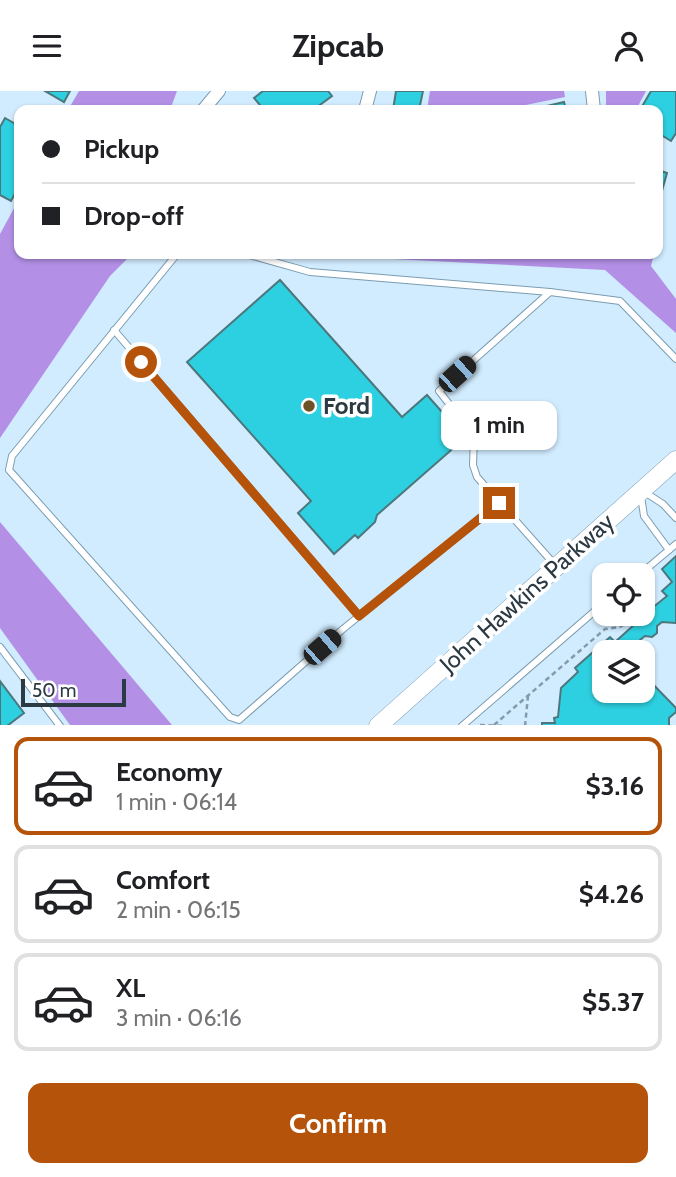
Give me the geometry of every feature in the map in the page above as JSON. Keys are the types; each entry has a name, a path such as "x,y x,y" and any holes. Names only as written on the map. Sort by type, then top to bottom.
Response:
{"main road":[{"name":"John Hawkins Parkway","path":"378,725 676,460"}],"street":[{"path":"207,105 219,91"}],"lane":[{"path":"173,259 12,456 9,470 230,717 239,720 359,616 499,503"},
{"path":"264,259 310,272 550,292 620,301 676,359"},
{"path":"550,292 439,391 474,436 473,465 477,477 556,566"},
{"path":"114,330 359,616"},
{"path":"669,550 644,516 641,491 663,504 676,518"},
{"path":"654,563 676,544"},
{"path":"462,725 592,613"},
{"path":"0,647 59,725"}],"path":[{"path":"462,725 494,725 605,629 622,626"},
{"path":"525,725 528,696"}],"shaded area":[{"path":"79,91 177,91 172,105 71,105"},
{"path":"430,91 564,91 565,97 526,105 428,105"},
{"path":"606,91 646,91 639,105 606,105"},
{"path":"14,208 14,259 127,259 110,276 0,438 0,234"},
{"path":"392,259 653,259 651,266 676,299 676,333 605,270"},
{"path":"0,522 172,725 70,725 0,628"}],"building":[{"path":"45,91 70,91 64,102"},
{"path":"263,91 328,91 332,96 320,105 260,105 254,98"},
{"path":"396,91 423,91 420,105 394,105"},
{"path":"651,91 676,91 676,133 671,141 663,136 663,105 643,105"},
{"path":"5,118 14,123 14,195 11,201 0,195 0,127"},
{"path":"663,172 667,173 663,187"},
{"name":"Ford","path":"280,280 402,417 427,395 465,438 377,515 375,522 358,538 355,535 334,554 298,513 311,501 187,362"},
{"path":"676,556 676,623 662,622 652,637 617,640 633,626 655,626 655,606 667,596 662,591 672,582 662,569"},
{"path":"592,653 592,703 655,703 655,686 676,708 676,712 669,718 669,725 542,725 555,723 561,688 578,672 575,668"},
{"path":"0,681 24,713 8,725 0,725"}],"place":[{"name":"Ford","path":"309,406"}],"route":[{"path":"141,362 359,616 499,503"}]}
